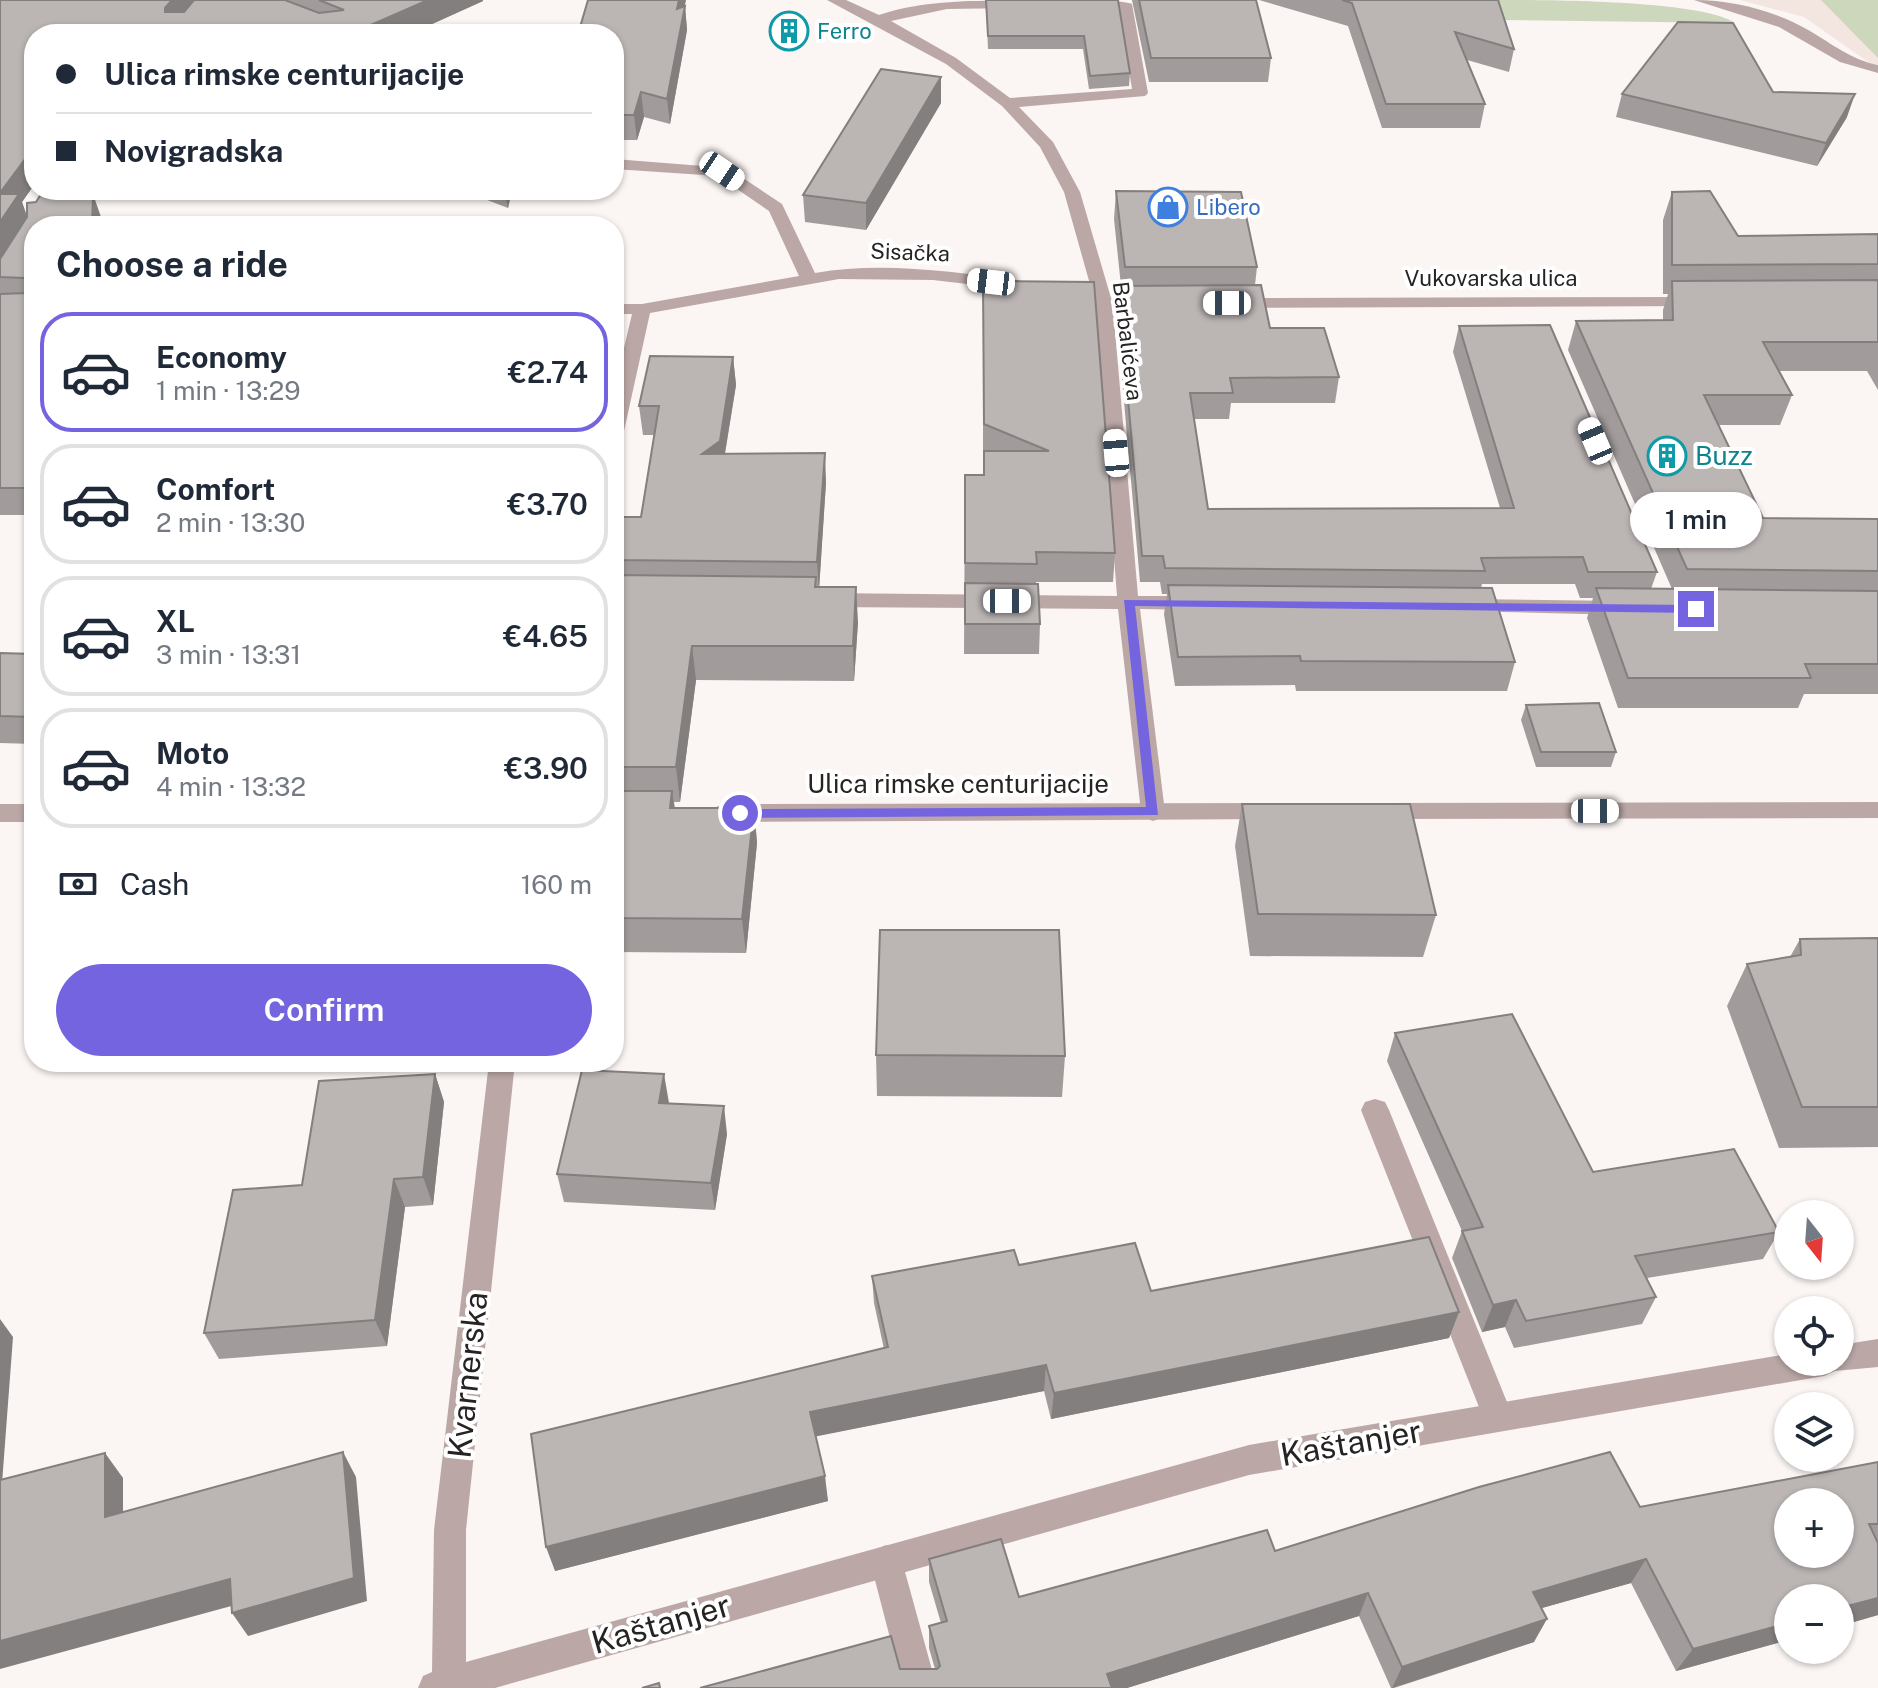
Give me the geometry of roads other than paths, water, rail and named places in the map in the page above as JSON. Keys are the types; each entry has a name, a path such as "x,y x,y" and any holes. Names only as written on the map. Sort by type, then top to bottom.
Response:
{"street":[{"name":"Barbalićeva","path":"834,0 879,20 951,61 1007,103 1047,145 1072,192 1104,303 1128,602 1153,812"},
{"path":"1701,0 1755,13 1794,28 1862,67 1878,69"},
{"path":"1007,103 1140,93 1124,2 1065,4"},
{"path":"879,20 905,9 946,4 1035,4"},
{"path":"624,165 722,171 776,208 809,278"},
{"name":"Sisačka","path":"624,309 642,309 839,274 933,275 1041,290 1104,303"},
{"name":"Vukovarska ulica","path":"1216,303 1538,309 1722,302"},
{"path":"1104,303 1168,303"},
{"path":"624,387 642,309"},
{"path":"801,600 1223,603"},
{"path":"1445,606 1650,609"},
{"path":"1359,811 1878,810"},
{"name":"Ulica rimske centurijacije","path":"708,813 1295,811"},
{"path":"0,813 24,813"},
{"name":"Kvarnerska","path":"444,1687 450,1530 501,1072"},
{"path":"1375,1110 1498,1417"},
{"path":"1854,1358 1877,1357"},
{"name":"Kaštanjer","path":"444,1687 1249,1460 1774,1370"},
{"path":"886,1561 920,1688"}],"place":[{"name":"Ferro","path":"789,31"},
{"name":"Libero","path":"1168,207"},
{"name":"Buzz","path":"1667,456"}]}
